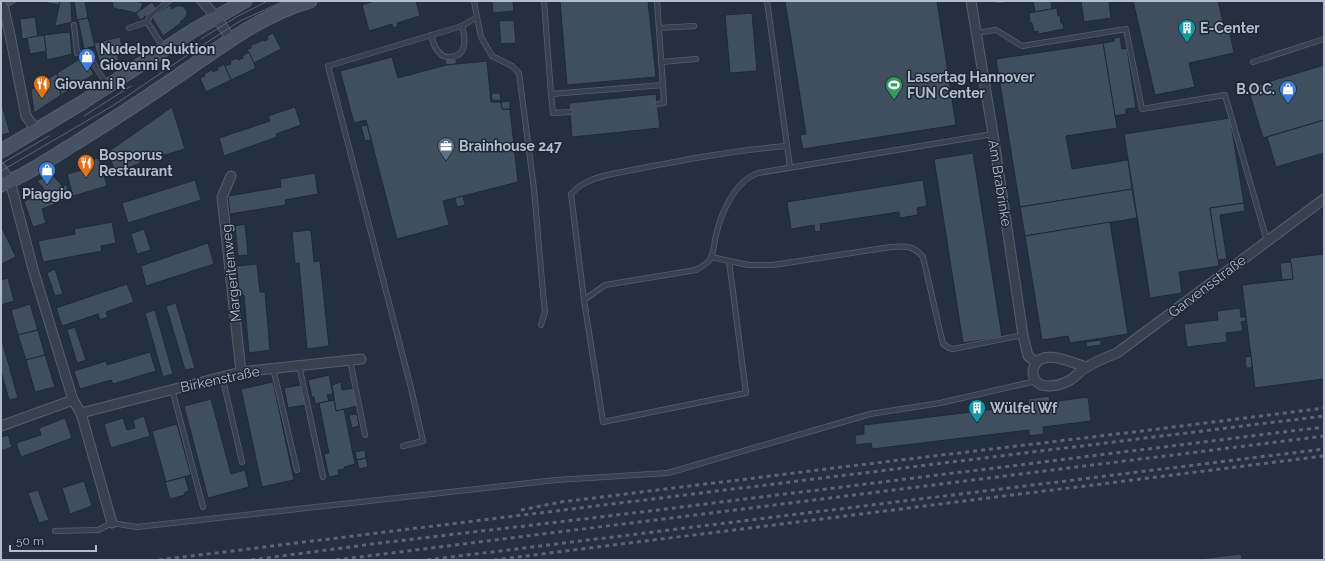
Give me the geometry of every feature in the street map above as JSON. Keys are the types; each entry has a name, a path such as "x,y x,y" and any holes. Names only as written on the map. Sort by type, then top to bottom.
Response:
{"main road":[{"path":"1,151 108,86 216,17 245,1"},
{"path":"5,183 54,157 117,117 231,39 278,14 310,1"}],"street":[{"path":"202,1 216,17 231,39"},
{"name":"Am Brabrinke","path":"971,1 975,33 993,134 1023,335 1028,356 1036,362"},
{"path":"1,4 4,9 10,34 26,116 37,130"},
{"path":"1,168 73,400 81,413 112,524"},
{"name":"Margeritenweg","path":"231,176 222,196 241,372"},
{"name":"Garvensstraße","path":"1036,382 1041,385 1048,386 1063,384 1071,380 1086,367 1117,353 1324,199"},
{"path":"1036,382 1033,372 1036,362 1040,358 1050,356 1086,367"},
{"name":"Birkenstraße","path":"81,413 241,372 361,359"},
{"path":"1,426 73,400"}],"lane":[{"path":"130,28 147,22 150,16 169,1"},
{"path":"474,1 481,37 492,56 512,66 519,73 534,189 543,286 545,312 541,325"},
{"path":"544,1 553,113 570,112"},
{"path":"657,1 664,104 657,104"},
{"path":"767,1 790,167"},
{"path":"403,446 423,441 411,388 328,66 462,26 477,17"},
{"path":"147,22 165,49"},
{"path":"74,25 77,53 87,53 108,86"},
{"path":"431,35 436,49 441,55 446,57 454,57 460,54 464,48 465,41 462,26"},
{"path":"659,28 694,26"},
{"path":"975,33 996,30 1022,46 1126,29 1142,110 1225,95 1267,241"},
{"path":"1253,62 1324,38"},
{"path":"661,62 696,59"},
{"path":"552,94 663,85"},
{"path":"584,300 605,285 696,270 708,262 711,257 716,232 723,215 732,197 742,183 750,176 790,167 993,134"},
{"path":"729,261 746,393 603,422 584,300 571,194 578,186 593,178 694,158 745,150 787,146"},
{"path":"711,257 748,264 773,265 890,247 906,246 913,248 923,257 943,344 949,348 953,348 1023,335"},
{"path":"350,360 365,435"},
{"path":"299,365 323,477"},
{"path":"273,368 297,470"},
{"path":"222,376 242,462"},
{"path":"55,531 98,530 112,524 137,527 548,481 668,472 870,414 940,403 1036,382"},
{"path":"172,389 203,507"}],"building":[{"path":"3,1 20,1 8,8"},
{"path":"35,1 60,1 59,5"},
{"path":"60,1 71,1 72,22 55,26"},
{"path":"74,1 85,1 88,18 77,20"},
{"path":"112,1 135,1 143,3 141,9 136,13 113,8"},
{"path":"374,1 416,1 420,16 397,23 398,26 393,28 392,24 369,31 362,5"},
{"path":"492,1 513,1 514,11 493,13"},
{"path":"560,1 648,1 656,77 567,85"},
{"path":"785,1 937,1 956,125 803,149 800,135 806,134"},
{"path":"996,1 1017,1 996,4"},
{"path":"1033,1 1051,1 1052,9 1035,12"},
{"path":"1081,1 1109,1 1111,18 1084,22"},
{"name":"E-Center","path":"1133,1 1218,1 1226,34 1230,33 1234,53 1189,63 1195,87 1155,95"},
{"path":"152,2 157,9 140,20 136,13"},
{"path":"170,5 172,9 176,6 183,6 187,11 187,14 180,22 181,23 163,36 152,17"},
{"path":"1057,8 1058,16 1060,15 1061,23 1063,23 1064,29 1038,34 1038,31 1034,32 1032,23 1030,23 1029,13"},
{"path":"752,13 757,71 730,73 725,15"},
{"path":"35,17 38,37 22,39 20,19"},
{"path":"88,18 95,46 84,49 78,20"},
{"path":"514,20 516,43 501,44 499,21"},
{"path":"70,32 72,54 47,60 44,35"},
{"path":"273,33 281,49 254,63 247,49 251,48 251,45 264,40 266,41 268,39 267,36"},
{"path":"44,35 46,51 30,54 27,38"},
{"path":"120,37 122,47 116,49 119,60 100,65 94,43"},
{"path":"1120,37 1122,49 1127,48 1136,108 1126,109 1126,114 1115,116 1103,43 1114,41 1114,38"},
{"path":"1103,43 1117,128 1066,136 1072,169 1128,160 1132,189 1020,207 996,59"},
{"path":"249,52 256,68 231,80 224,64 225,66 231,64 230,61 237,58 238,60 243,58 242,56"},
{"path":"455,56 457,64 446,65 445,58"},
{"path":"83,57 94,74 61,95 57,73"},
{"name":"Brainhouse 247","path":"392,57 398,78 446,65 487,61 491,102 501,102 502,109 510,109 518,182 443,201 449,225 397,239 366,120 354,123 340,71"},
{"path":"224,64 231,80 206,92 199,76 200,78 212,70 213,72 218,70 217,68"},
{"name":"B.O.C.","path":"1324,65 1324,120 1263,138 1248,88"},
{"path":"57,73 61,95 34,113 31,90"},
{"path":"492,93 500,93 501,100 493,101 493,99 491,99"},
{"path":"656,94 660,128 572,137 569,103"},
{"path":"510,101 510,109 502,109 501,102"},
{"path":"1,105 10,133 1,135"},
{"path":"172,107 185,149 165,155 161,153 158,158 154,160 141,160 139,164 115,172 108,152"},
{"path":"295,107 301,125 276,134 277,137 224,156 219,138 270,121 268,116"},
{"path":"1230,118 1244,203 1210,208 1219,266 1179,272 1182,293 1150,298 1124,134"},
{"path":"1324,120 1324,153 1276,167 1267,137"},
{"path":"367,125 371,140 365,141 361,126"},
{"path":"973,153 1002,337 963,343 934,159"},
{"path":"99,158 107,186 73,196 67,174 82,170 81,168 84,168 83,162"},
{"path":"51,173 63,187 66,184 71,198 42,209 46,223 33,227 24,202 44,189 37,181"},
{"path":"315,173 318,194 285,200 286,205 230,214 228,196 281,187 280,179"},
{"path":"195,180 201,200 128,223 122,203"},
{"path":"923,180 927,206 917,208 918,215 900,218 899,212 820,224 821,231 815,232 814,225 791,229 787,202"},
{"path":"1132,189 1137,218 1025,236 1020,207"},
{"path":"463,196 465,205 457,207 455,198"},
{"path":"1244,203 1245,211 1220,215 1227,259 1218,260 1210,208"},
{"path":"112,222 116,243 101,246 102,251 43,262 38,241 75,234 74,229"},
{"path":"1110,222 1128,334 1070,343 1068,336 1042,340 1025,236"},
{"path":"245,224 248,255 238,256 235,226"},
{"path":"1,226 16,257 1,264"},
{"path":"144,229 151,250 137,254 131,234"},
{"path":"311,230 314,262 320,261 329,346 307,349 299,263 295,264 292,232"},
{"path":"208,243 214,264 146,286 141,266"},
{"path":"1324,254 1324,379 1255,388 1242,285 1293,279 1290,258"},
{"path":"1291,262 1293,279 1282,280 1280,263"},
{"path":"257,264 260,292 265,292 270,350 249,353 244,295 240,295 236,266"},
{"path":"55,269 63,294 55,296 47,273"},
{"path":"8,278 14,301 1,305 1,280"},
{"path":"127,284 134,302 106,312 108,317 100,320 98,314 62,326 56,308"},
{"path":"176,303 195,368 185,370 166,306"},
{"path":"30,304 38,330 18,335 11,310"},
{"path":"1240,308 1241,317 1246,317 1246,321 1241,322 1243,331 1226,333 1227,342 1187,347 1184,324 1218,320 1217,311"},
{"path":"155,310 173,374 163,377 145,313"},
{"path":"75,327 86,360 77,363 67,330"},
{"path":"38,330 45,355 26,360 18,335"},
{"path":"1,337 18,398 9,400 1,371"},
{"path":"1101,340 1101,345 1087,347 1086,342"},
{"path":"150,352 156,371 113,384 111,380 80,389 74,371 106,361 107,365"},
{"path":"45,355 55,387 35,392 26,360"},
{"path":"1251,356 1252,368 1246,368 1245,357"},
{"path":"329,375 333,394 327,395 329,401 315,404 308,380"},
{"path":"273,382 294,480 262,487 241,389"},
{"path":"341,382 342,390 354,388 358,406 336,411 332,385"},
{"path":"301,385 305,405 288,408 284,388"},
{"name":"Wülfel Wf","path":"1049,396 1050,402 1088,397 1091,421 1043,427 1044,434 1029,436 1029,430 872,449 871,443 856,445 855,435 864,434 864,425 1029,405 1028,399"},
{"path":"211,399 231,474 245,470 249,487 208,498 184,406"},
{"path":"334,400 336,411 344,409 355,464 344,467 345,469 338,470 339,475 329,477 324,454 329,453 319,403"},
{"path":"357,414 359,426 352,428 349,415"},
{"path":"144,416 150,436 111,448 104,424 123,418 127,430 135,428 133,420"},
{"path":"65,418 72,438 21,457 16,443 41,435 39,428"},
{"path":"177,424 191,475 166,482 152,431"},
{"path":"8,435 12,447 2,451 1,437"},
{"path":"365,450 366,458 357,460 355,452"},
{"path":"366,458 368,467 359,469 357,460"},
{"path":"185,477 189,491 184,493 185,495 170,499 165,482"},
{"path":"84,481 92,506 70,514 62,488"},
{"path":"38,490 49,520 39,523 28,493"},
{"path":"1241,554 1242,560 1190,560"}],"tram line":[{"path":"201,39 238,16 268,1"},
{"path":"1,171 114,105 240,21 284,1"},
{"path":"84,116 131,86"},
{"path":"1,164 49,136"}],"railway":[{"path":"521,510 561,502 1324,408"},
{"path":"159,560 1324,416"},
{"path":"251,560 1324,427"},
{"path":"336,560 1324,436"},
{"path":"427,560 1324,449"},
{"path":"494,560 1324,456"}],"place":[{"name":"E-Center","path":"1187,43"},
{"name":"Nudelproduktion Giovanni R","path":"87,72"},
{"name":"Giovanni R","path":"42,99"},
{"name":"Lasertag Hannover FUN Center","path":"894,100"},
{"name":"B.O.C.","path":"1288,104"},
{"name":"Brainhouse 247","path":"446,161"},
{"name":"Bosporus Restaurant","path":"86,178"},
{"name":"Piaggio","path":"47,185"},
{"name":"Wülfel Wf","path":"977,423"}]}
